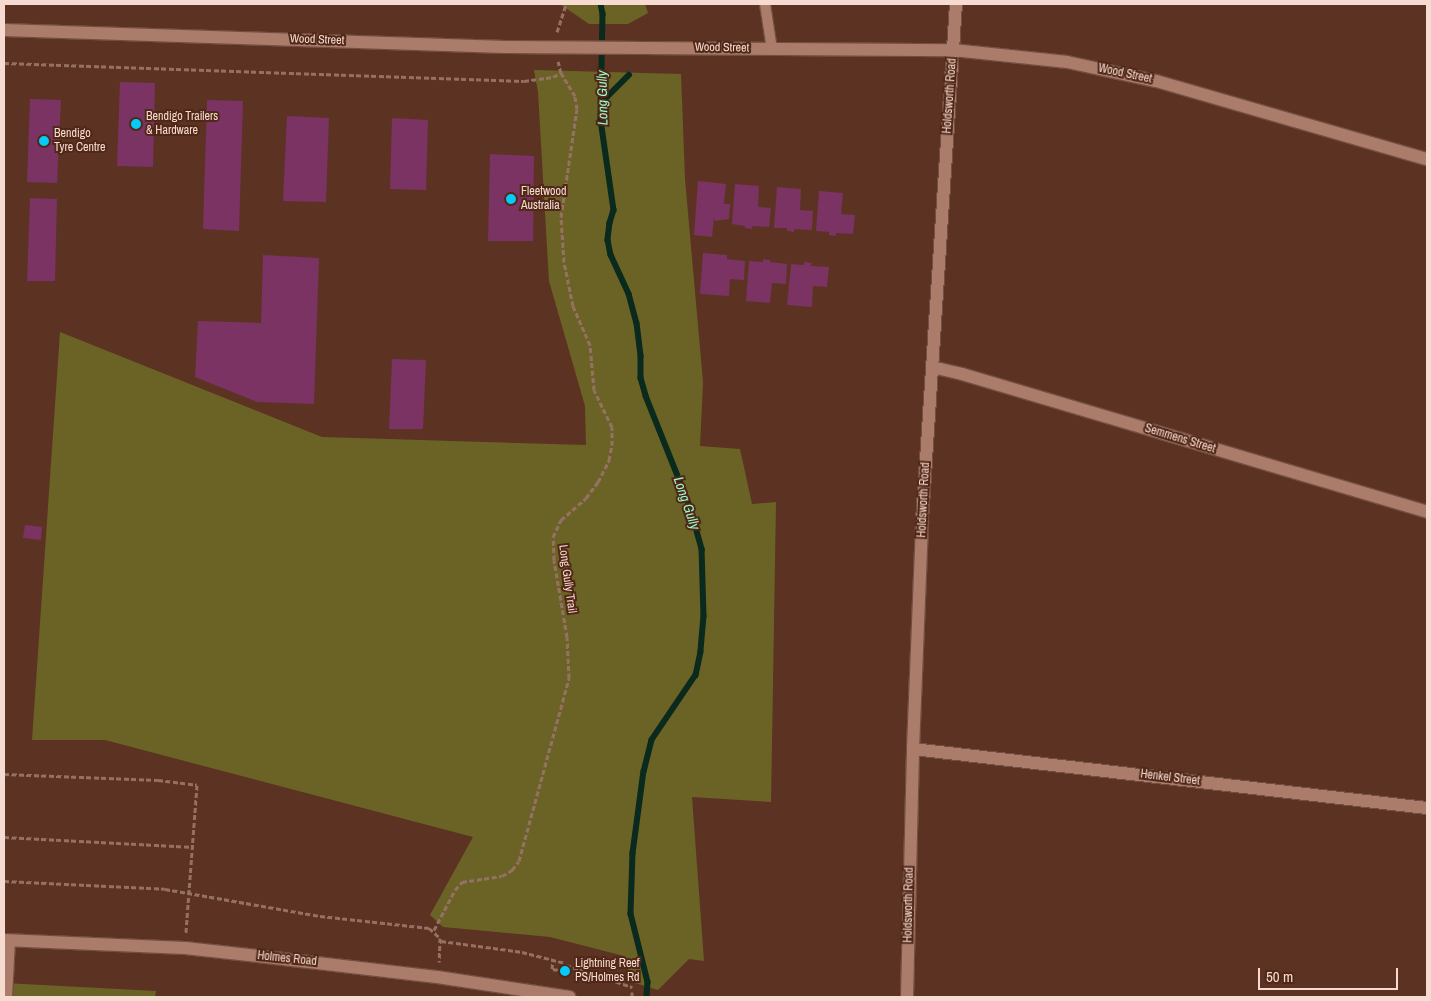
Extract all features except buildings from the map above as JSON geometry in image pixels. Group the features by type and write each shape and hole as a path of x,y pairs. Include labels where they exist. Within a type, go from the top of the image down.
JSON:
{"street":[{"name":"Holdsworth Road","path":"907,997 913,749 922,531 956,4"},
{"name":"Wood Street","path":"4,30 495,46 953,50 1067,62 1156,81 1427,159"},
{"name":"Semmens Street","path":"932,367 1427,512"},
{"name":"Henkel Street","path":"913,749 1427,808"},
{"name":"Holmes Road","path":"7,940 185,948 437,977 543,995 569,997"}],"lane":[{"path":"765,4 772,49"},
{"path":"6,997 7,940"}],"path":[{"path":"557,30 566,4"},
{"path":"4,63 524,81 553,77 561,73"},
{"name":"Long Gully Trail","path":"434,930 455,890 462,882 502,876 512,870 519,861 569,678 567,637 554,560 553,537 562,520 586,498 598,482 608,460 612,445 612,427 594,390 590,345 573,306 564,262 561,217 577,110 575,96 561,73 558,64"},
{"path":"4,774 158,780 197,785 194,847 185,948"},
{"path":"4,838 194,847"},
{"path":"4,881 145,888 320,916 418,926 434,930 441,941 440,951"},
{"path":"441,941 522,952 553,960 632,986"},
{"path":"553,960 552,969 565,971 566,965"},
{"path":"632,992 632,997"}],"shaded area":[{"path":"560,4 645,4 648,13 628,24 589,24"},
{"path":"534,70 681,74 685,179 703,382 700,446 740,449 752,504 776,502 771,802 692,797 704,961 689,959 658,990 632,982 624,956 550,937 443,927 430,915 473,837 105,740 32,740 60,332 322,437 586,445 585,406 549,281 538,92"},
{"path":"4,983 156,991 155,997 4,997"}],"waterway":[{"name":"Long Gully","path":"601,4 603,14 601,120 614,210 608,240 611,255 629,294 637,323 641,356 641,378 646,396 690,506 702,549 704,616 701,652 696,675 652,740 644,771 633,853 631,914 648,982 647,997"},
{"path":"602,102 629,75"}],"place":[{"name":"Bendigo Trailers & Hardware","path":"136,124"},
{"name":"Bendigo Tyre Centre","path":"44,141"},
{"name":"Fleetwood Australia","path":"511,199"},
{"name":"Lightning Reef PS/Holmes Rd","path":"565,971"}]}
